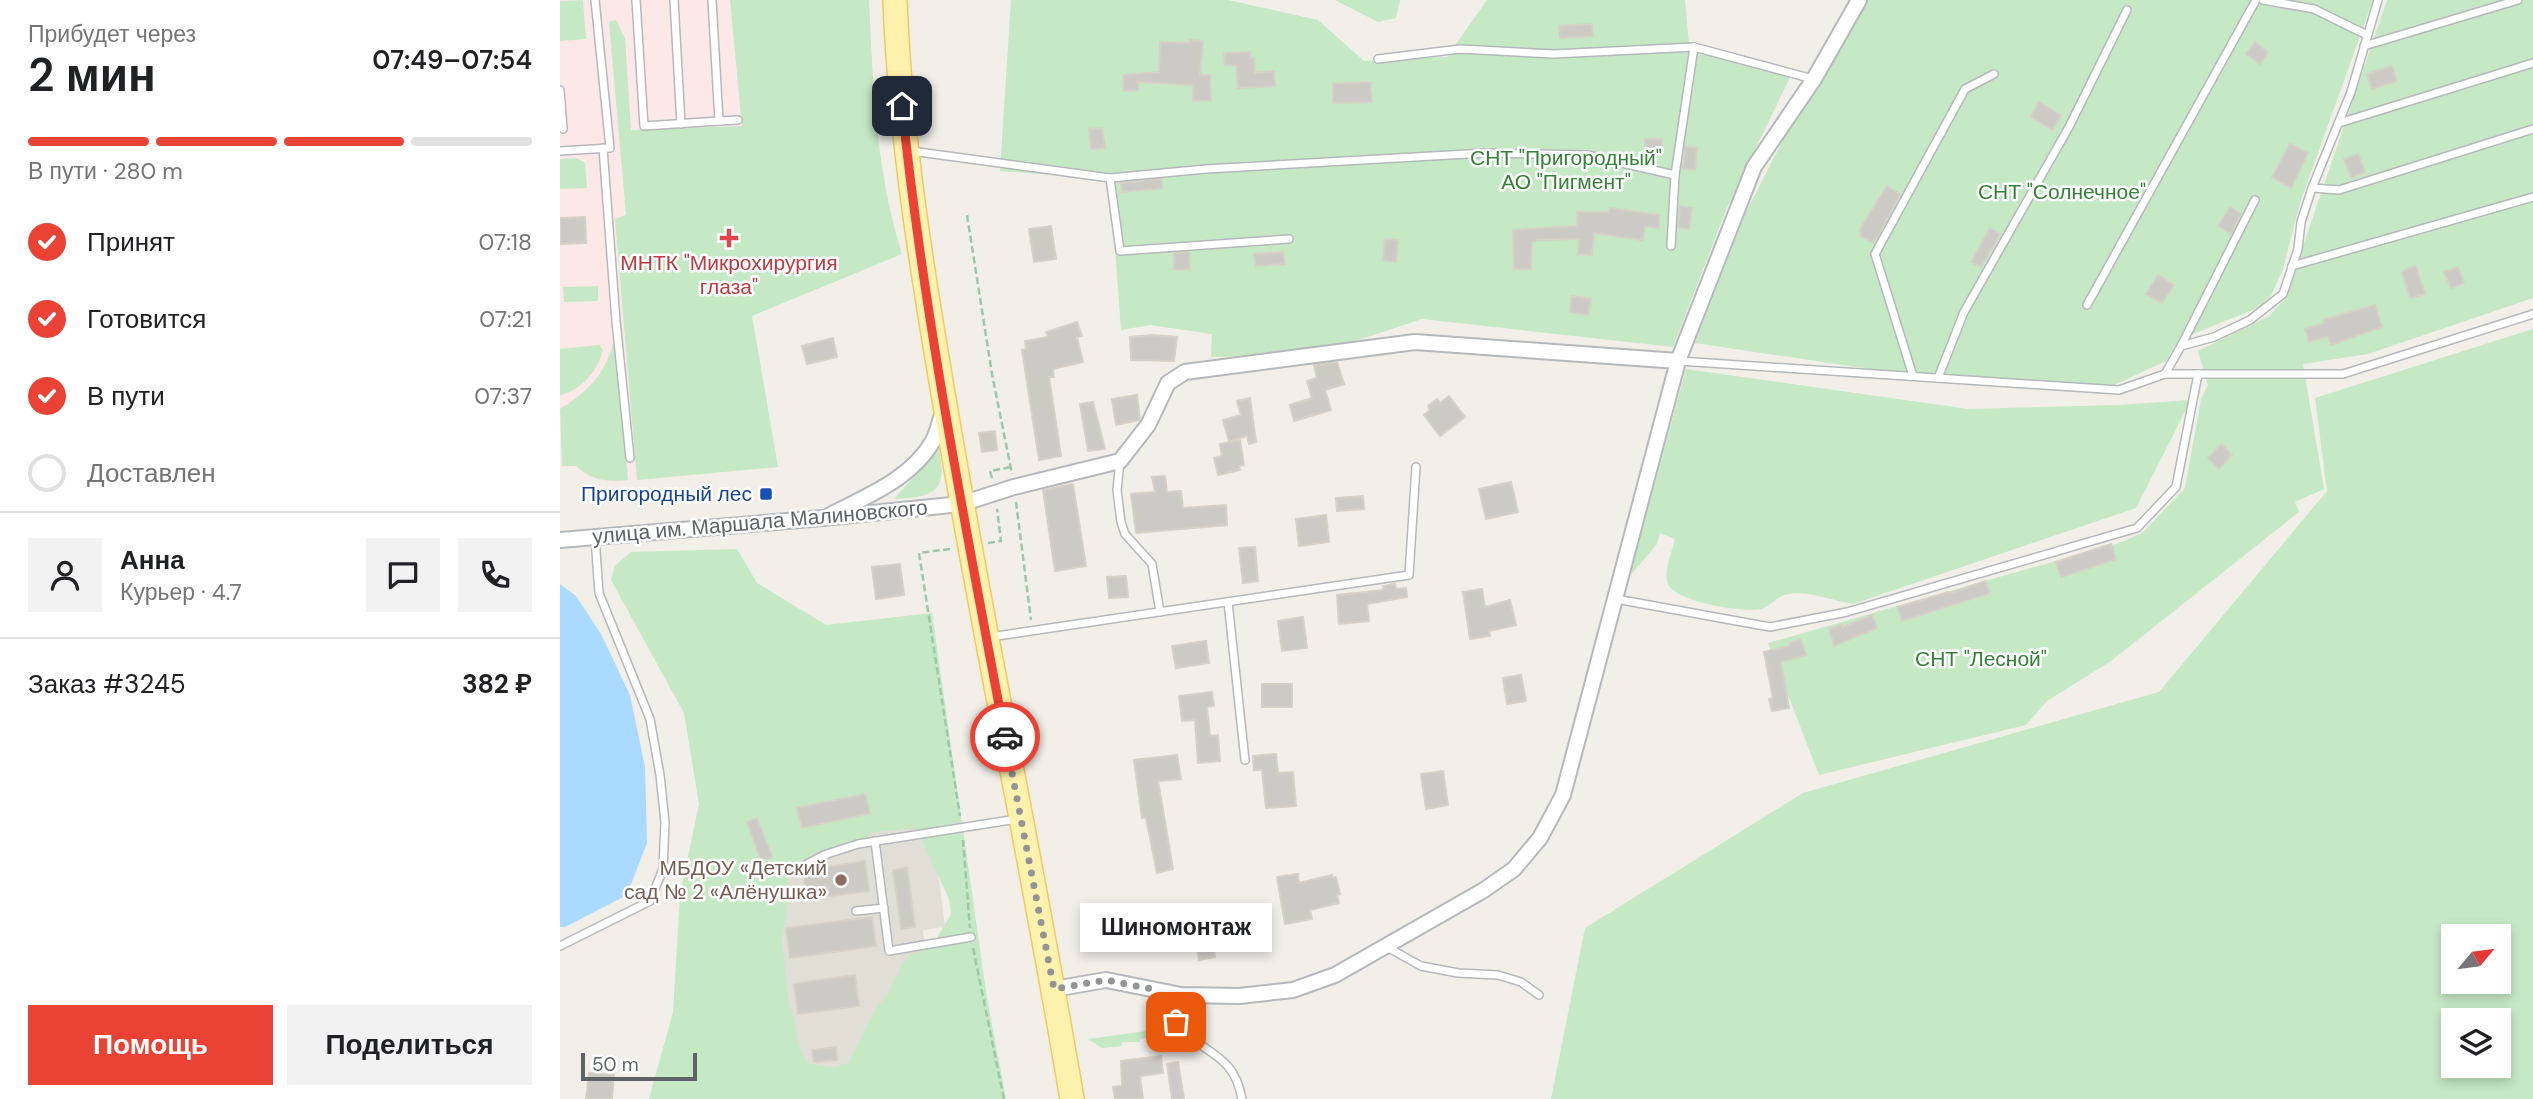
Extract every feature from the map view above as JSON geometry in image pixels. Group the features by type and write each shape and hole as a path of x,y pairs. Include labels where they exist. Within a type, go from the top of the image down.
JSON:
{"main road":[{"path":"895,0 899,85 924,284 968,547 1054,989 1072,1099"}],"street":[{"path":"1054,989 1106,980 1181,995 1239,996 1293,989 1335,975 1484,890 1514,869 1540,838 1563,795 1678,361 1754,167 1814,79 1859,0"},
{"path":"1120,461 1148,425 1168,383 1185,372 1415,342 1678,361"},
{"path":"823,518 898,479 918,460 933,440 945,407"},
{"name":"улица им. Маршала Малиновского","path":"560,540 961,504 1014,486 1120,461"}],"lane":[{"path":"560,151 610,148 595,0"},
{"path":"637,0 644,126 738,120"},
{"path":"674,0 681,124"},
{"path":"712,0 719,121"},
{"path":"2087,305 2256,0"},
{"path":"2263,0 2314,9 2367,35"},
{"path":"2181,346 2214,337 2250,320 2283,294 2312,188 2351,92 2378,0"},
{"path":"2364,46 2518,0"},
{"path":"1938,378 1964,312 2069,127 2127,10"},
{"path":"1378,59 1460,49 1554,54 1693,47 1814,79"},
{"path":"1671,246 1675,175 1693,47"},
{"path":"2339,123 2533,63"},
{"path":"1913,376 1875,254 1965,89 1994,74"},
{"path":"560,90 564,129"},
{"path":"2312,188 2339,190 2533,129"},
{"path":"603,148 615,321 630,458"},
{"path":"906,150 1110,178 1485,153 1587,155 1675,175"},
{"path":"1110,178 1120,251 1289,239"},
{"path":"2292,266 2533,197"},
{"path":"2165,374 2255,201"},
{"path":"1678,361 2119,390 2165,374 2343,373 2533,314"},
{"path":"1615,599 1770,627 1847,612 2137,528 2176,487 2198,374"},
{"path":"1120,461 1117,490 1121,522 1125,534 1153,564 1160,612"},
{"path":"986,638 1409,575 1416,467"},
{"path":"560,946 650,901 663,869 665,822 650,719 599,593 595,537"},
{"path":"1228,602 1245,760"},
{"path":"806,865 824,855 875,841 1021,819"},
{"path":"875,841 889,951 971,937"},
{"path":"856,911 884,908"},
{"path":"1384,946 1421,966 1458,973 1498,975 1521,982 1539,995"},
{"path":"1152,989 1185,1033 1222,1058 1240,1087 1242,1099"}],"path":[{"path":"967,215 992,374 1011,467 1033,630"},
{"path":"1004,1099 971,937 962,828 919,553 1002,541 990,471 1011,467"}],"shaded area":[{"name":"МНТК \"Микрохирургия глаза\"","path":"560,0 869,0 875,107 884,184 902,254 752,316 778,467 610,482 589,477 576,466 560,467"},
{"name":"МБДОУ «Детский сад № 2 «Алёнушка»","path":"767,707 933,833 945,927 923,930 928,972 964,1067 767,1094"}],"green space":[{"path":"583,0 586,39 560,41 560,1"},
{"name":"МНТК \"Микрохирургия глаза\"","path":"730,0 869,0 874,97 881,160 902,254 752,316 778,467 637,480 615,219 626,215 609,22 616,20 625,38 631,130 742,126"},
{"name":"СНТ \"Пригородный\" АО \"Пигмент\"","path":"1011,0 1228,0 1318,20 1364,61 1447,57 1487,0 1685,0 1689,45 1793,71 1726,210 1673,347 1422,319 1337,347 1284,355 1211,357 1212,334 1150,325 1121,330 1110,179 1000,171"},
{"path":"1335,0 1400,0 1396,18 1378,22"},
{"name":"СНТ \"Солнечное\"","path":"1867,0 2373,0 2300,203 2283,269 2271,296 2260,307 2193,334 2174,347 2166,361 2112,386 1930,378 1695,343 1746,212 1817,74"},
{"name":"СНТ \"Лесной\"","path":"2387,0 2533,0 2533,298 2368,354 2303,364 2324,489 2295,502 2299,512 2111,661 2047,701 2026,725 1819,775 1768,643 2122,542 2142,533 2185,488 2201,399 2208,385 2198,351 2269,316 2285,299"},
{"path":"576,158 585,162 587,188 560,189 560,159"},
{"path":"598,286 598,301 564,302 563,287"},
{"path":"2533,329 2533,1099 1551,1099 1585,928 1803,793 2159,692 2327,491 2315,398"},
{"path":"613,344 616,345 628,480 613,481 588,475 576,466 562,466 560,409 593,382 605,365"},
{"path":"599,345 603,350 593,372 575,389 560,395 560,349"},
{"path":"1686,369 1968,409 2191,400 2136,508 1853,604 1810,594 1792,594 1781,596 1761,609 1752,610 1712,605 1675,592 1667,581 1667,569 1675,539 1660,533 1657,544 1630,576"},
{"path":"939,449 941,475 934,490 919,497 894,499"},
{"path":"737,549 757,583 826,625 932,613 987,998 1006,1099 649,1099 673,1012 680,895 699,804 684,713 611,580 615,566 631,552","holes":["916,828 949,899 951,914 935,941 924,950 911,954 902,965 890,990 873,1013 848,1063 834,1068 808,1063 801,1051 788,997 782,941 790,890 788,876 794,864 807,858 834,857 874,832"]},
{"path":"1154,1030 1155,1037 1140,1039 1140,1042 1122,1042 1122,1046 1102,1048 1088,1039"}],"water":[{"path":"560,584 576,596 601,634 630,695 645,767 647,843 627,895 565,927 560,927"}],"building":[{"path":"1592,24 1593,36 1560,38 1559,26"},
{"path":"1190,40 1203,41 1200,75 1210,75 1211,100 1193,101 1193,85 1138,82 1139,90 1124,91 1123,75 1159,72 1160,42 1190,43"},
{"path":"2255,42 2268,52 2260,64 2246,54"},
{"path":"1250,52 1250,59 1254,58 1255,73 1274,71 1275,86 1238,88 1236,65 1225,65 1224,53"},
{"path":"2392,66 2397,81 2372,89 2367,74"},
{"path":"1370,82 1372,102 1333,103 1333,84"},
{"path":"2039,102 2061,115 2053,130 2031,117"},
{"path":"1102,128 1105,148 1091,149 1089,129"},
{"path":"1645,139 1662,139 1661,155 1645,155"},
{"path":"2290,144 2308,153 2291,188 2272,177"},
{"path":"1685,147 1697,148 1695,170 1683,169"},
{"path":"2358,154 2365,172 2351,178 2344,159"},
{"path":"1162,179 1162,188 1122,192 1121,183"},
{"path":"1887,186 1900,194 1874,243 1860,236 1862,233 1859,231"},
{"path":"1680,206 1692,208 1689,229 1678,227"},
{"path":"2230,207 2241,214 2231,234 2218,226"},
{"path":"1610,208 1659,215 1659,228 1645,226 1643,240 1594,233 1592,255 1578,254 1579,239 1538,240 1532,242 1531,269 1514,269 1513,230 1577,226 1577,212 1609,212"},
{"path":"585,217 586,243 560,244 560,218"},
{"path":"1051,226 1056,259 1034,262 1029,229"},
{"path":"1990,228 2000,234 1981,267 1971,262"},
{"path":"1385,239 1398,240 1396,262 1383,260"},
{"path":"1189,252 1190,269 1174,270 1174,253"},
{"path":"1283,252 1285,264 1256,266 1254,254"},
{"path":"2416,266 2425,294 2410,298 2402,271"},
{"path":"2458,267 2464,283 2451,288 2444,272"},
{"path":"2158,275 2174,285 2162,303 2146,294"},
{"path":"1572,296 1591,299 1588,315 1570,312"},
{"path":"2375,305 2382,327 2331,345 2328,336 2309,342 2305,329 2324,323 2323,320"},
{"path":"1077,322 1082,336 1077,337 1083,362 1053,369 1054,377 1049,377 1061,456 1039,460 1022,350 1026,349 1025,341 1048,337 1046,332"},
{"path":"1130,337 1177,337 1174,361 1131,360"},
{"path":"833,338 837,357 807,364 802,346"},
{"path":"1337,362 1344,384 1325,390 1331,410 1294,421 1290,405 1312,398 1307,381 1317,378 1314,365"},
{"path":"1137,395 1140,420 1116,425 1112,399"},
{"path":"1449,396 1465,417 1440,436 1424,415 1430,410 1428,406 1437,399 1440,403"},
{"path":"1250,398 1256,442 1249,444 1247,436 1229,441 1223,420 1241,415 1237,401"},
{"path":"1093,402 1105,449 1088,451 1080,404"},
{"path":"995,431 997,450 982,452 979,433"},
{"path":"1240,440 1244,465 1239,466 1240,470 1218,475 1214,458 1222,456 1220,444"},
{"path":"2221,444 2232,455 2219,469 2208,458"},
{"path":"1165,476 1167,492 1181,491 1183,508 1226,505 1227,525 1136,533 1131,494 1155,492 1152,477"},
{"path":"1511,482 1518,512 1486,519 1479,489"},
{"path":"1073,484 1086,566 1055,571 1043,490"},
{"path":"1363,496 1364,509 1337,511 1336,498"},
{"path":"1326,515 1329,542 1299,546 1296,519"},
{"path":"2111,544 2116,559 2061,577 2056,562"},
{"path":"1255,547 1258,581 1243,583 1239,548"},
{"path":"900,564 904,595 876,599 872,567"},
{"path":"1126,576 1128,597 1109,598 1107,577"},
{"path":"1985,581 1990,593 1902,621 1898,607"},
{"path":"1395,584 1396,589 1406,588 1407,597 1367,604 1369,621 1339,624 1337,595 1383,590 1383,586"},
{"path":"1482,589 1485,607 1510,600 1516,625 1489,631 1490,636 1470,639 1463,592"},
{"path":"1872,615 1877,628 1834,646 1829,629 1843,627"},
{"path":"1303,617 1307,648 1282,651 1278,621"},
{"path":"1801,639 1806,655 1781,662 1789,708 1772,711 1769,699 1773,698 1764,652 1790,646 1789,643"},
{"path":"1206,641 1209,663 1176,668 1172,646"},
{"path":"1521,675 1526,701 1507,704 1503,678"},
{"path":"1262,684 1292,684 1292,707 1262,707"},
{"path":"1212,692 1214,706 1207,707 1210,736 1218,735 1220,761 1198,763 1195,720 1182,721 1179,696"},
{"path":"1276,754 1278,773 1293,772 1296,806 1266,808 1262,770 1254,770 1253,756"},
{"path":"1177,755 1181,779 1158,781 1173,869 1157,873 1146,818 1142,818 1134,760"},
{"path":"1443,771 1448,805 1426,809 1421,774"},
{"path":"865,794 870,813 802,828 797,808"},
{"path":"757,818 772,857 761,861 747,822"},
{"path":"865,861 869,891 807,899 803,871"},
{"path":"907,868 915,927 901,929 893,870"},
{"path":"1298,874 1299,883 1332,875 1333,878 1336,877 1339,903 1310,910 1312,919 1285,924 1277,877"},
{"path":"872,917 876,946 790,958 786,928"},
{"path":"1209,920 1215,957 1199,960 1193,923"},
{"path":"855,975 859,1006 798,1014 794,984"},
{"path":"836,1047 837,1060 814,1062 812,1050"},
{"path":"1161,1056 1163,1073 1140,1076 1143,1099 1115,1099 1113,1087 1122,1086 1121,1061"},
{"path":"1178,1062 1184,1099 1172,1099 1167,1064"},
{"path":"589,1073 614,1075 612,1099 586,1099"}],"way so far":[{"path":"1005,737 1054,989 1106,980 1152,989 1176,1022"}],"place":[{"name":"МНТК \"Микрохирургия глаза\"","path":"729,238"},
{"name":"Пригородный лес","path":"766,494"},
{"name":"МБДОУ «Детский сад № 2 «Алёнушка»","path":"841,880"},
{"name":"Шиномонтаж","path":"1176,1022"}],"route":[{"path":"902,106 924,284 968,547 1005,737"}]}
